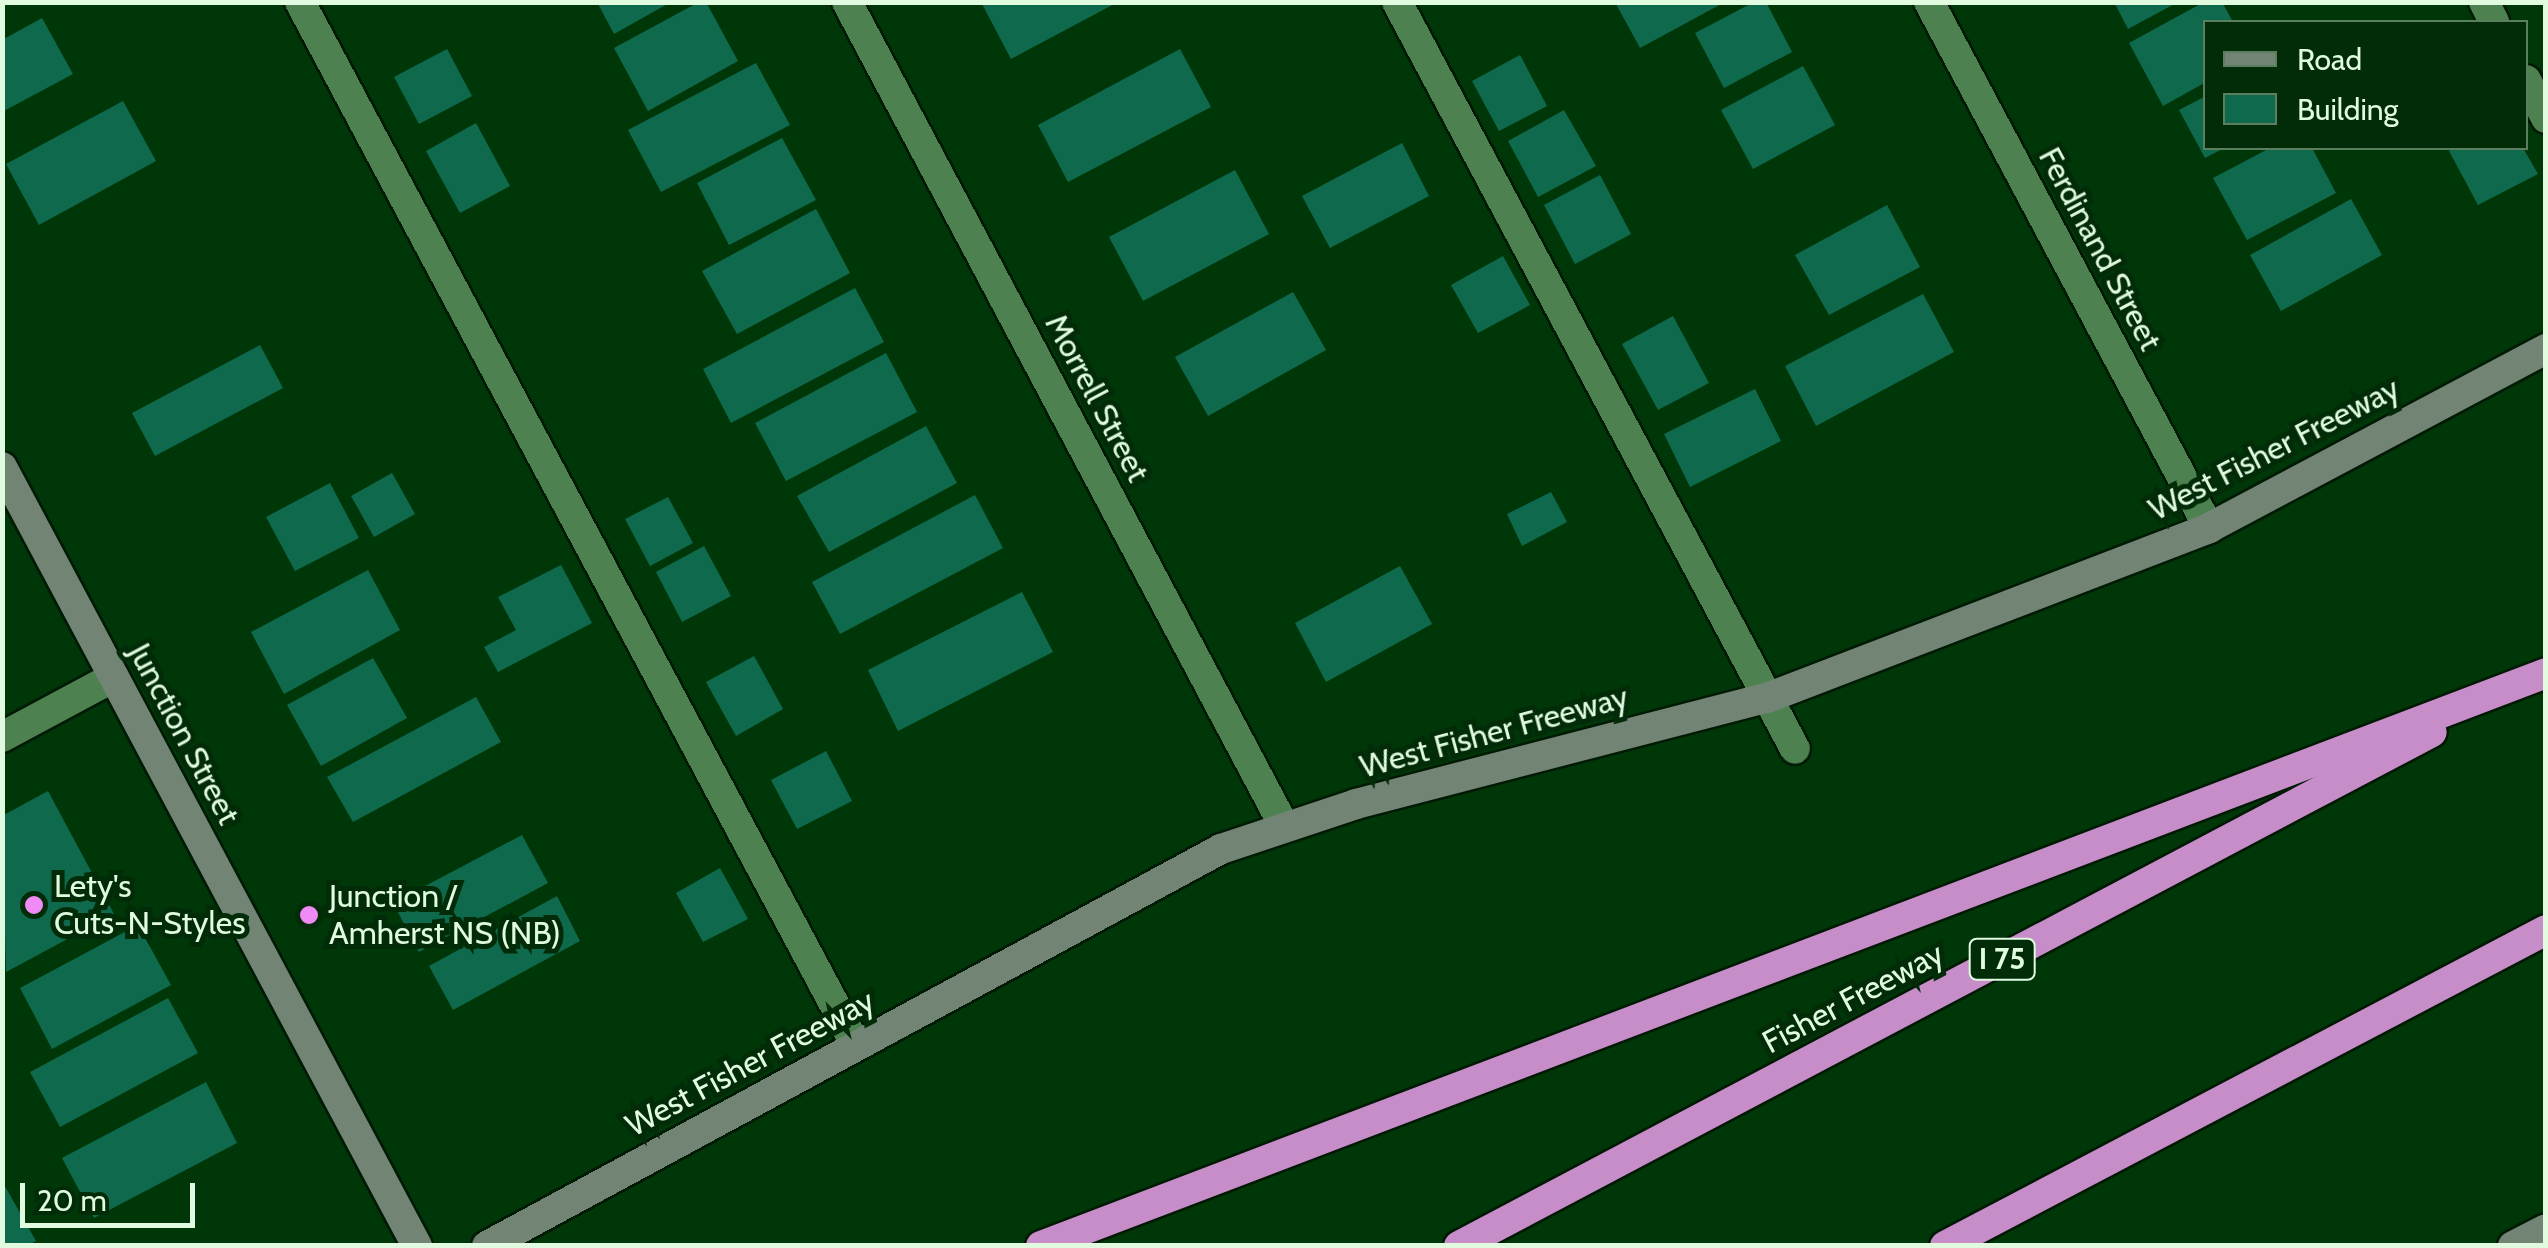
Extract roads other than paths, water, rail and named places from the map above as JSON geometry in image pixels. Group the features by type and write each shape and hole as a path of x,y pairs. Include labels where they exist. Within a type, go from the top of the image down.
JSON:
{"highway":[{"path":"1040,1246 2546,672"},
{"name":"Fisher Freeway","path":"1459,1246 2546,672"},
{"path":"1945,1246 2546,930"}],"main road":[{"name":"West Fisher Freeway","path":"487,1246 1222,849 1284,826 1767,698 2209,528 2546,349"},
{"name":"Junction Street","path":"2,467 418,1246"},
{"path":"2514,1246 2546,1230"}],"street":[{"path":"300,2 856,1044"},
{"name":"Morrell Street","path":"847,2 1284,826"},
{"path":"1397,2 1795,749"},
{"name":"Ferdinand Street","path":"1929,2 2209,528"},
{"path":"2528,84 2546,118"},
{"path":"2,737 114,677"}],"place":[{"name":"Lety's Cuts-N-Styles","path":"34,905"},
{"name":"Junction / Amherst NS (NB)","path":"309,915"}]}
